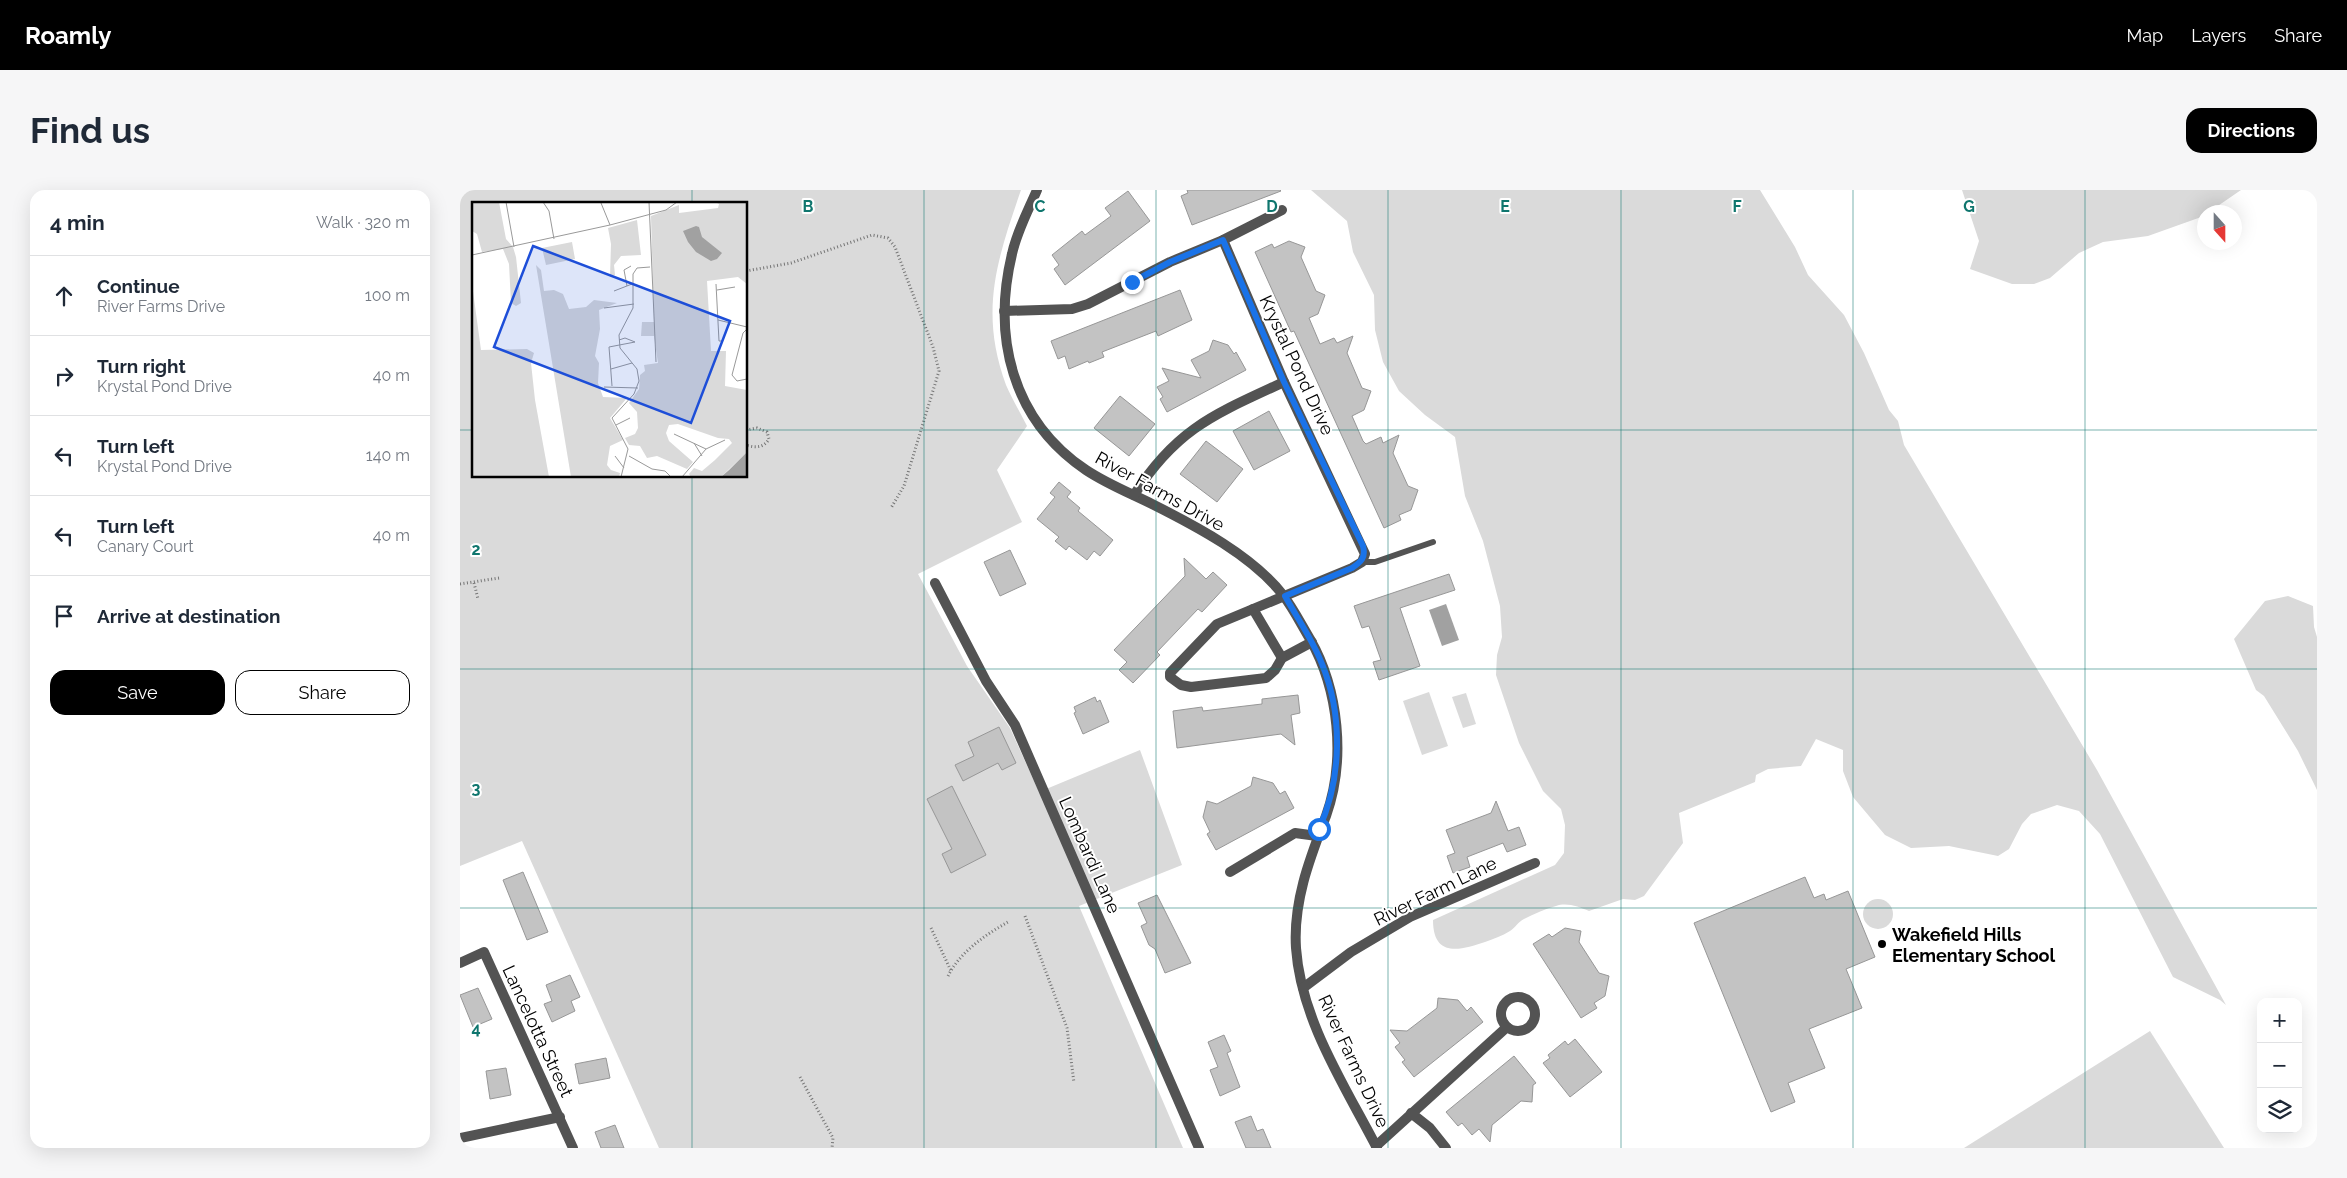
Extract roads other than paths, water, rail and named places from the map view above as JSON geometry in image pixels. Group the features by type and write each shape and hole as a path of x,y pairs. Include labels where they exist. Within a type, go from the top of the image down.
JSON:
{"street":[{"name":"River Farms Drive","path":"1037,190 1012,251 1004,311 1005,341 1010,365 1031,415 1053,442 1071,459 1105,481 1211,536 1257,569 1285,596 1312,642 1330,687 1338,740 1336,770 1328,807 1304,874 1297,914 1296,950 1303,988 1327,1051 1376,1147"},
{"path":"1004,311 1072,309 1088,304 1170,262 1223,240 1282,210"},
{"name":"Krystal Pond Drive","path":"1223,240 1284,382 1363,546 1365,554 1362,562"},
{"path":"1134,495 1148,474 1184,435 1220,412 1284,382"},
{"path":"1312,642 1282,658 1266,678 1191,687 1181,685 1170,677 1170,673 1217,624 1234,615 1285,596 1362,562"},
{"name":"Lombardi Lane","path":"935,583 986,681 1014,725 1199,1148"},
{"path":"1253,609 1282,658"},
{"path":"1230,872 1295,833 1317,836"},
{"name":"River Farm Lane","path":"1303,988 1351,952 1410,917 1535,863"},
{"name":"Lancelotta Street","path":"460,963 484,952 573,1148"},
{"path":"1376,1147 1506,1027"},
{"path":"1411,1113 1430,1128 1446,1148"},
{"path":"460,1138 560,1117"}],"lane":[{"path":"1362,562 1375,562 1433,542"}],"place":[{"name":"Wakefield Hills Elementary School","path":"1882,944"}]}
